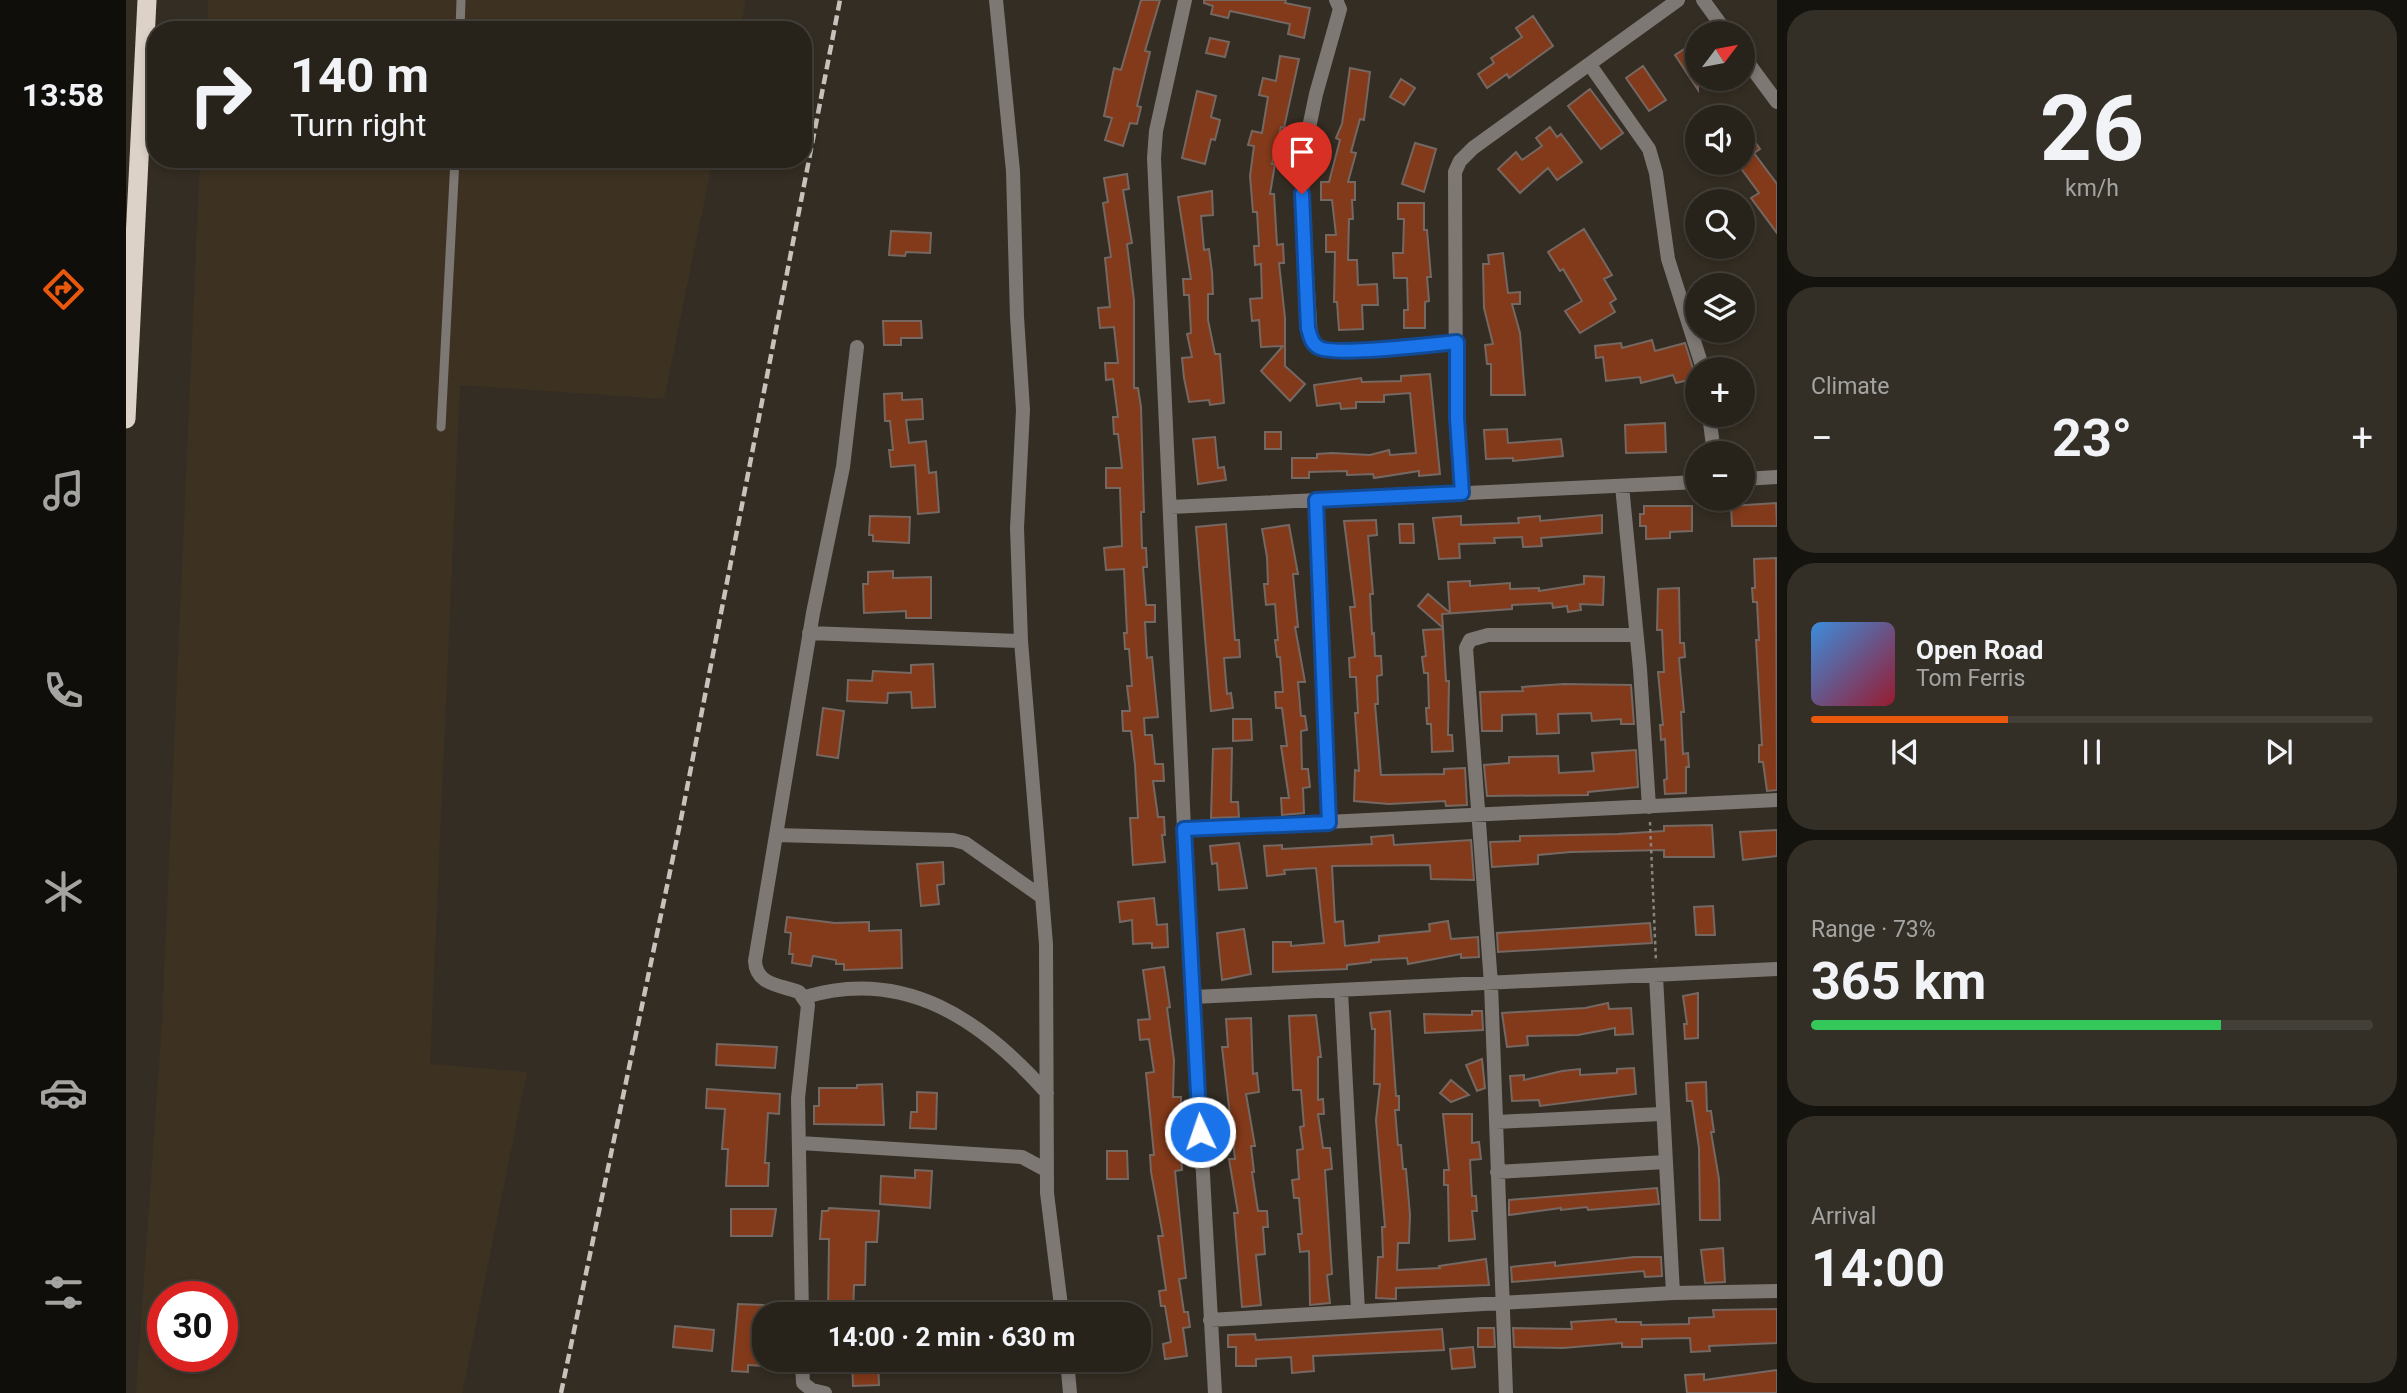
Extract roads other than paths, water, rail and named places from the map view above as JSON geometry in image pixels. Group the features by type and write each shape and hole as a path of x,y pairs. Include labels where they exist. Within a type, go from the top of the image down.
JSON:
{"highway":[{"path":"126,419 147,0"}],"street":[{"path":"996,0 1013,162 1023,410 1017,528 1021,641 1046,944 1046,1170 1061,1302"},
{"path":"1185,0 1154,145 1184,829 1215,1393"},
{"path":"1336,0 1340,9 1316,94 1302,173 1311,339 1318,347 1339,352 1457,342"},
{"path":"1462,493 1457,418 1455,172 1460,161 1473,148 1678,0"},
{"path":"1703,0 1718,21"},
{"path":"1590,65 1649,149 1656,173 1668,259 1699,357"},
{"path":"1755,72 1777,102"},
{"path":"802,1302 799,1081 807,1018 805,997 799,992 769,984 755,972 809,633 843,467 857,347"},
{"path":"1755,478 1777,477"},
{"path":"1170,507 1685,483"},
{"path":"1622,486 1634,635 1640,669 1649,807"},
{"path":"1316,500 1329,823"},
{"path":"809,633 1021,641"},
{"path":"1506,1393 1491,984 1465,659 1470,640 1488,635 1634,635"},
{"path":"1184,829 1777,800"},
{"path":"776,835 953,840 965,843 1042,897"},
{"path":"1193,998 1777,970"},
{"path":"1656,976 1661,1114 1673,1293"},
{"path":"805,997 844,987 887,989 930,1002 947,1009 994,1041 1047,1093"},
{"path":"1341,991 1358,1311"},
{"path":"1496,1122 1661,1114"},
{"path":"800,1143 1021,1157 1046,1170"},
{"path":"1497,1171 1665,1162"},
{"path":"1210,1320 1673,1293 1777,1290"},
{"path":"803,1372 803,1382 812,1390 825,1393"},
{"path":"1068,1372 1070,1393"}],"lane":[{"path":"460,21 461,0"},
{"path":"441,427 455,168"}],"railway":[{"path":"812,144 840,0"},
{"path":"561,1393 681,819 807,168"}]}
